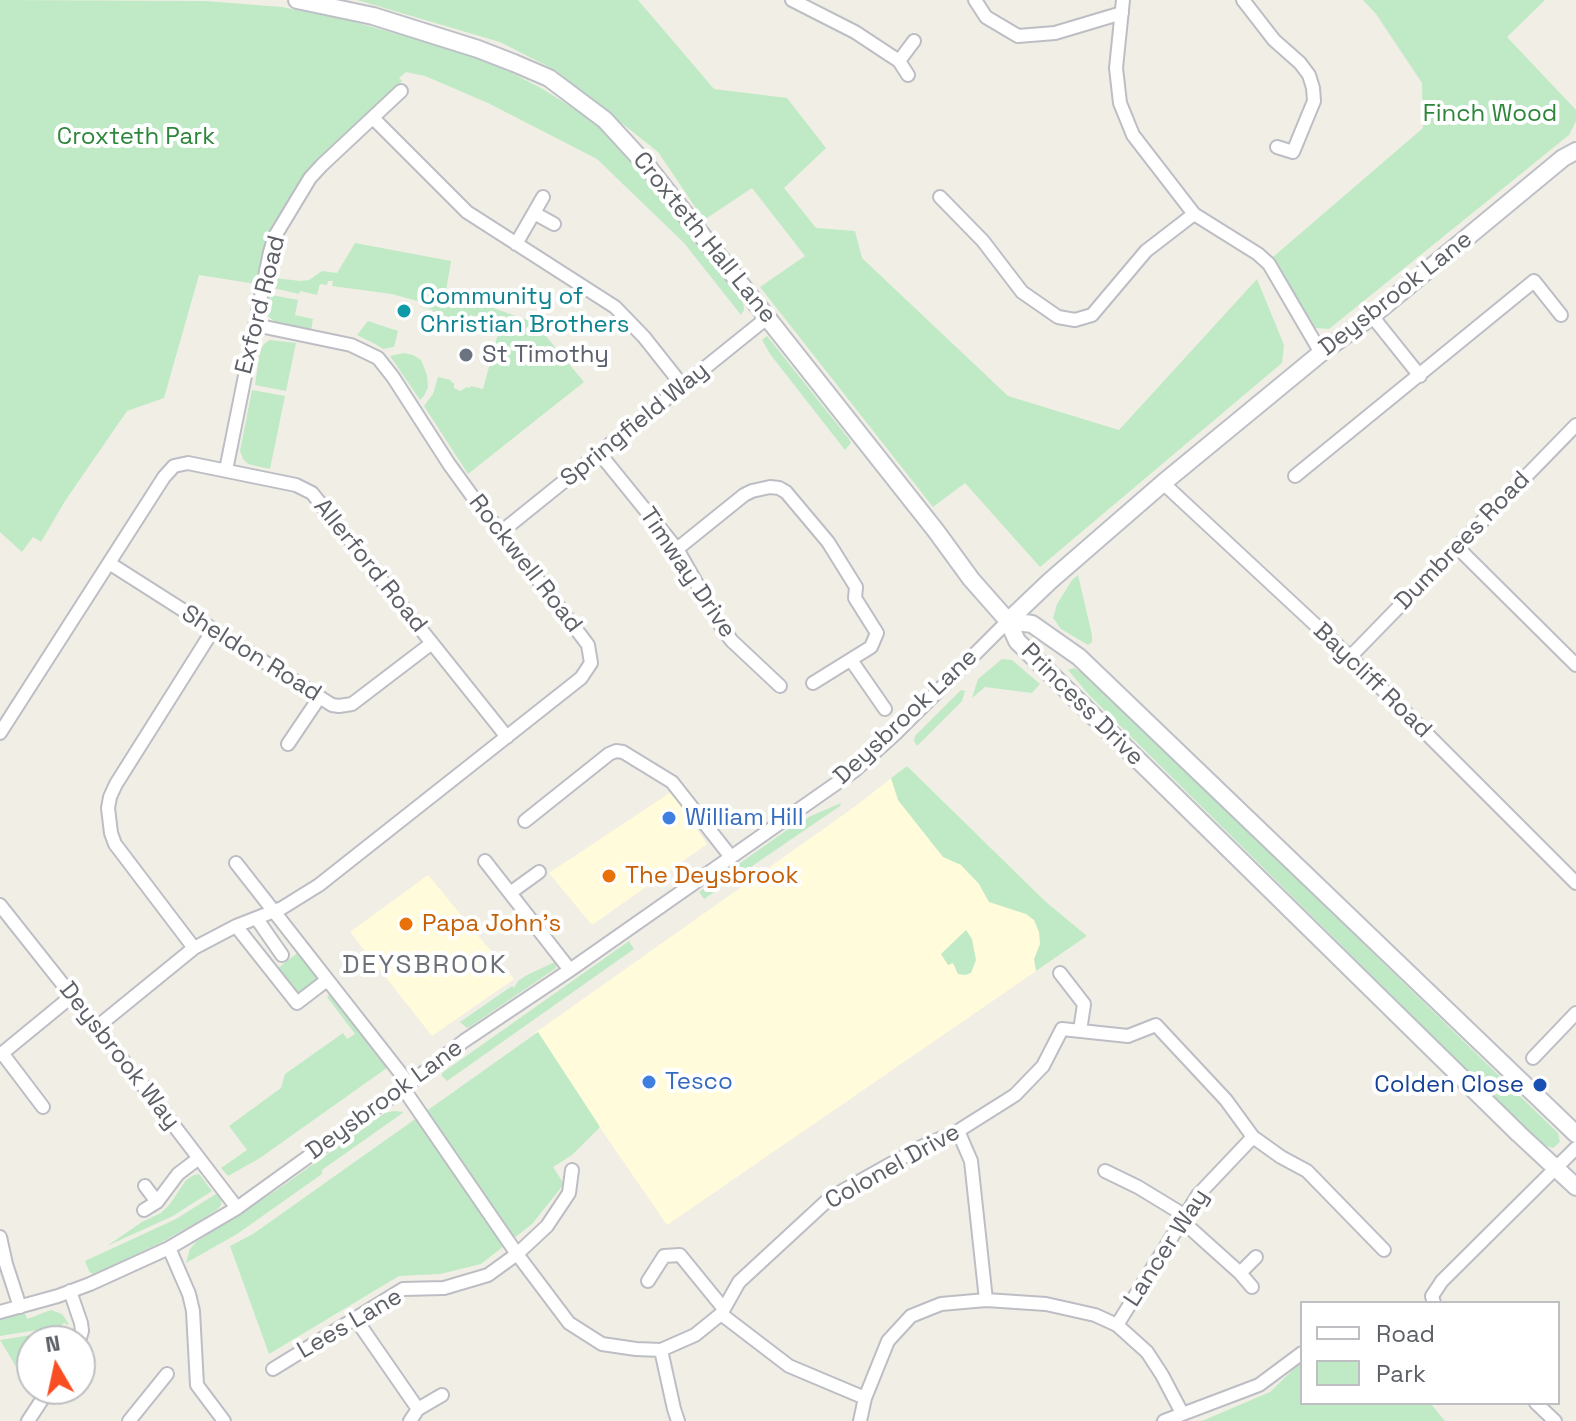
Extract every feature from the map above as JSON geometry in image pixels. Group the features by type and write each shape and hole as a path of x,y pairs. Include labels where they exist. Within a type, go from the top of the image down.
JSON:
{"street":[{"name":"Croxteth Hall Lane","path":"297,0 388,20 478,49 549,78 605,120 629,144 971,579 1008,621"},
{"path":"792,0 855,32 899,61 908,75"},
{"path":"975,0 986,17 1018,36 1055,33 1123,6 1116,68 1120,103 1133,135 1194,214 1269,264 1321,353"},
{"path":"1243,0 1274,40 1300,63 1309,75 1313,88 1314,101 1293,152 1277,147"},
{"path":"899,61 914,41"},
{"name":"Exford Road","path":"226,470 270,252 282,223 310,178 401,91"},
{"path":"373,118 467,212 615,307 644,337 682,385"},
{"name":"Deysbrook Lane","path":"0,1312 70,1291 169,1248 237,1208 464,1041 856,770 1050,581 1163,483 1563,158 1576,151"},
{"path":"516,244 543,197"},
{"path":"940,197 983,241 1022,292 1058,317 1075,320 1092,315 1146,251 1194,214"},
{"path":"534,213 554,224"},
{"path":"1295,476 1534,281 1561,315"},
{"path":"1372,316 1420,376"},
{"name":"Springfield Way","path":"501,532 768,317"},
{"name":"Rockwell Road","path":"97,1027 194,948 236,926 291,904 319,885 581,678 591,663 588,645 483,511 378,358 351,345 255,325"},
{"name":"Dumbrees Road","path":"1350,657 1576,425"},
{"name":"Timway Drive","path":"600,454 677,549 722,628 780,686"},
{"name":"Allerford Road","path":"0,733 169,470 188,463 296,485 312,493 507,737"},
{"name":"Baycliff Road","path":"1163,483 1350,657 1576,883"},
{"path":"677,549 744,495 761,488 779,488 786,492 828,542 856,587 855,598 877,633 871,647 813,683"},
{"path":"1457,547 1576,665"},
{"name":"Sheldon Road","path":"109,563 332,705 352,704 432,643"},
{"name":"Princess Drive","path":"1008,621 1032,624 1079,657 1576,1134"},
{"name":"Princess Drive","path":"1008,621 1017,641 1054,679 1576,1187"},
{"path":"194,948 115,844 108,808 116,784 213,630"},
{"path":"1054,679 1053,671 1059,659 1072,655 1079,657"},
{"path":"851,660 885,709"},
{"path":"288,744 319,698"},
{"path":"525,821 609,754 623,752 672,782 731,857"},
{"path":"485,861 570,970"},
{"path":"236,863 406,1086"},
{"path":"510,893 539,872"},
{"name":"Deysbrook Way","path":"0,905 237,1208"},
{"path":"257,919 282,955"},
{"path":"236,926 297,1003 327,980"},
{"path":"1060,973 1084,1004 1080,1031 1128,1036 1156,1025 1226,1100 1253,1137 1307,1171 1384,1250"},
{"path":"43,1107 1,1054 72,996"},
{"path":"1533,1058 1576,1013"},
{"name":"Colonel Drive","path":"406,1086 517,1254 569,1323 602,1344 661,1350 695,1335 722,1312 739,1282 830,1198 921,1147 958,1131 1015,1095 1043,1066 1062,1029 1080,1031"},
{"path":"958,1131 971,1161 986,1300"},
{"name":"Lancer Way","path":"1117,1325 1198,1195 1253,1137"},
{"path":"1433,1301 1432,1296 1442,1281 1576,1148"},
{"path":"144,1210 157,1202 178,1174 199,1158"},
{"path":"517,1254 547,1226 569,1193 572,1170"},
{"path":"1105,1171 1138,1187 1183,1217 1252,1287"},
{"path":"145,1186 157,1202"},
{"path":"0,1237 20,1307"},
{"path":"169,1248 193,1311 197,1385 224,1421"},
{"name":"Lees Lane","path":"273,1369 403,1289 444,1288 488,1275 517,1254"},
{"path":"648,1281 664,1256 680,1255 722,1312 789,1366 865,1398"},
{"path":"1240,1273 1256,1257"},
{"path":"70,1291 81,1325"},
{"path":"860,1421 865,1398 888,1341 911,1316 941,1304 986,1300 1046,1304 1095,1315 1117,1325 1147,1352 1182,1413"},
{"path":"355,1318 418,1409"},
{"path":"661,1350 678,1421"},
{"path":"1164,1421 1259,1385 1300,1354"},
{"path":"129,1421 167,1374"},
{"path":"410,1421 418,1409 442,1395"},
{"path":"1538,1405 1555,1421"}],"shaded area":[{"path":"907,766 1045,901 1087,936 667,1225 535,1033 853,808"},
{"path":"671,792 707,844 592,925 549,873"},
{"path":"428,875 514,979 432,1036 350,932"}],"green space":[{"name":"Croxteth Park","path":"0,0 205,1 282,7 351,21 496,65 594,121 619,144 743,298 744,310 741,315 684,243 597,159 488,103 425,76 406,72 399,78 402,81 309,169 291,195 266,243 256,284 199,275 164,398 127,411 65,501 41,542 33,537 22,552 0,532"},
{"path":"357,0 638,0 714,89 787,98 826,148 784,188 816,228 855,231 862,258 1008,396 1119,430 1257,279 1284,345 1282,363 1040,567 965,483 933,507 760,287 805,256 752,188 704,220 658,152 555,70 500,42"},
{"name":"Finch Wood","path":"1363,0 1545,0 1507,37 1576,110 1576,121 1569,135 1329,329 1315,328 1273,257 1423,128 1422,83 1376,14"},
{"path":"355,243 451,261 446,291 535,323 584,382 468,474 424,406 433,394 438,377 451,380 454,388 460,391 471,386 483,389 499,330 488,327 489,321 470,315 467,324 432,313 433,310 421,307 421,302 392,294 332,286 333,281 328,281 327,285 320,284 317,295 273,288 274,278 301,281 309,280 322,271 337,273"},
{"path":"267,296 298,300 295,315 313,319 311,331 278,324 269,317 266,300"},
{"path":"368,321 398,331 394,347 383,349 357,335"},
{"path":"767,336 849,439 851,443 845,450 770,354 762,340"},
{"path":"270,340 296,343 286,391 255,385 260,351"},
{"path":"404,353 421,360 427,375 428,387 420,400 390,356"},
{"path":"252,390 285,396 270,469 248,464 240,451"},
{"path":"1078,575 1092,635 1092,642 1088,645 1061,629 1053,618 1057,604"},
{"path":"1002,659 1012,660 1040,684 1032,693 985,687 972,698 978,679"},
{"path":"1074,668 1089,677 1558,1133 1560,1142 1553,1148 1543,1145 1090,696 1068,670"},
{"path":"961,690 965,691 962,701 917,746 915,736"},
{"path":"907,766 1045,901 1087,936 1036,971 1034,959 1040,944 1034,920 1026,914 989,902 979,884 961,865 943,857 898,800 891,778"},
{"path":"841,803 704,899 699,892 787,830"},
{"path":"966,930 972,939 976,960 971,973 965,975 958,974 953,963 948,965 941,954"},
{"path":"629,941 634,949 447,1081 442,1076 442,1073"},
{"path":"300,951 324,979 299,999 274,971"},
{"path":"557,961 556,968 471,1026 467,1028 460,1022 512,986 514,988 527,975"},
{"path":"333,992 391,1065 260,1158 228,1176 221,1168 247,1150 229,1126 281,1088 285,1074 343,1033 347,1039 355,1034 327,997"},
{"path":"538,1032 600,1127 572,1155 553,1167 564,1184 532,1224 481,1264 440,1274 399,1276 269,1354 230,1246 253,1234"},
{"path":"404,1112 237,1234 186,1263 190,1249 196,1242 277,1190 385,1113"},
{"path":"199,1174 212,1191 173,1216 107,1246 161,1213 186,1180"},
{"path":"219,1192 221,1205 203,1219 107,1268 92,1274 89,1271 85,1261 176,1219"},
{"path":"51,1310 62,1314 69,1324 16,1325 16,1333 0,1336 0,1320 25,1313 27,1319"},
{"path":"16,1337 16,1366 0,1340"},
{"path":"1300,1363 1300,1405 1432,1405 1445,1421 1202,1421 1270,1392"}],"place":[{"name":"Community of Christian Brothers","path":"404,311"},
{"name":"St Timothy","path":"466,355"},
{"name":"William Hill","path":"669,818"},
{"name":"The Deysbrook","path":"609,876"},
{"name":"Papa John's","path":"406,924"},
{"name":"Tesco","path":"649,1082"},
{"name":"Colden Close","path":"1540,1085"}],"district":[{"name":"DEYSBROOK","path":"425,966"}]}
